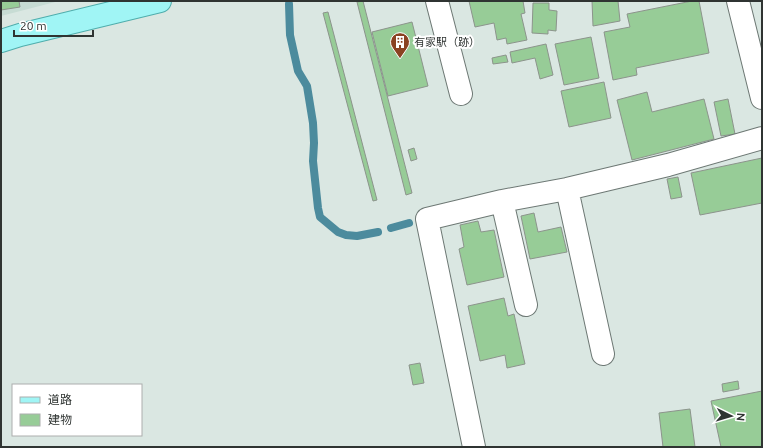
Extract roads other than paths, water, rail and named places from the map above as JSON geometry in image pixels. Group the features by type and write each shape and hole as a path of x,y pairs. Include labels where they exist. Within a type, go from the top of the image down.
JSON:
{"main road":[{"path":"1,41 129,4 160,1"}],"street":[{"path":"437,1 461,94"},
{"path":"738,1 762,98"},
{"path":"474,447 427,219 502,201 567,189 668,165 762,138"},
{"path":"567,189 603,354"},
{"path":"502,201 526,305"}],"waterway":[{"path":"289,4 290,35 298,71 307,86 313,123 313,161 320,217 338,232 346,235 357,236 378,232"},
{"path":"391,228 409,223"}],"place":[{"name":"有家駅（跡）","path":"400,59"}]}
